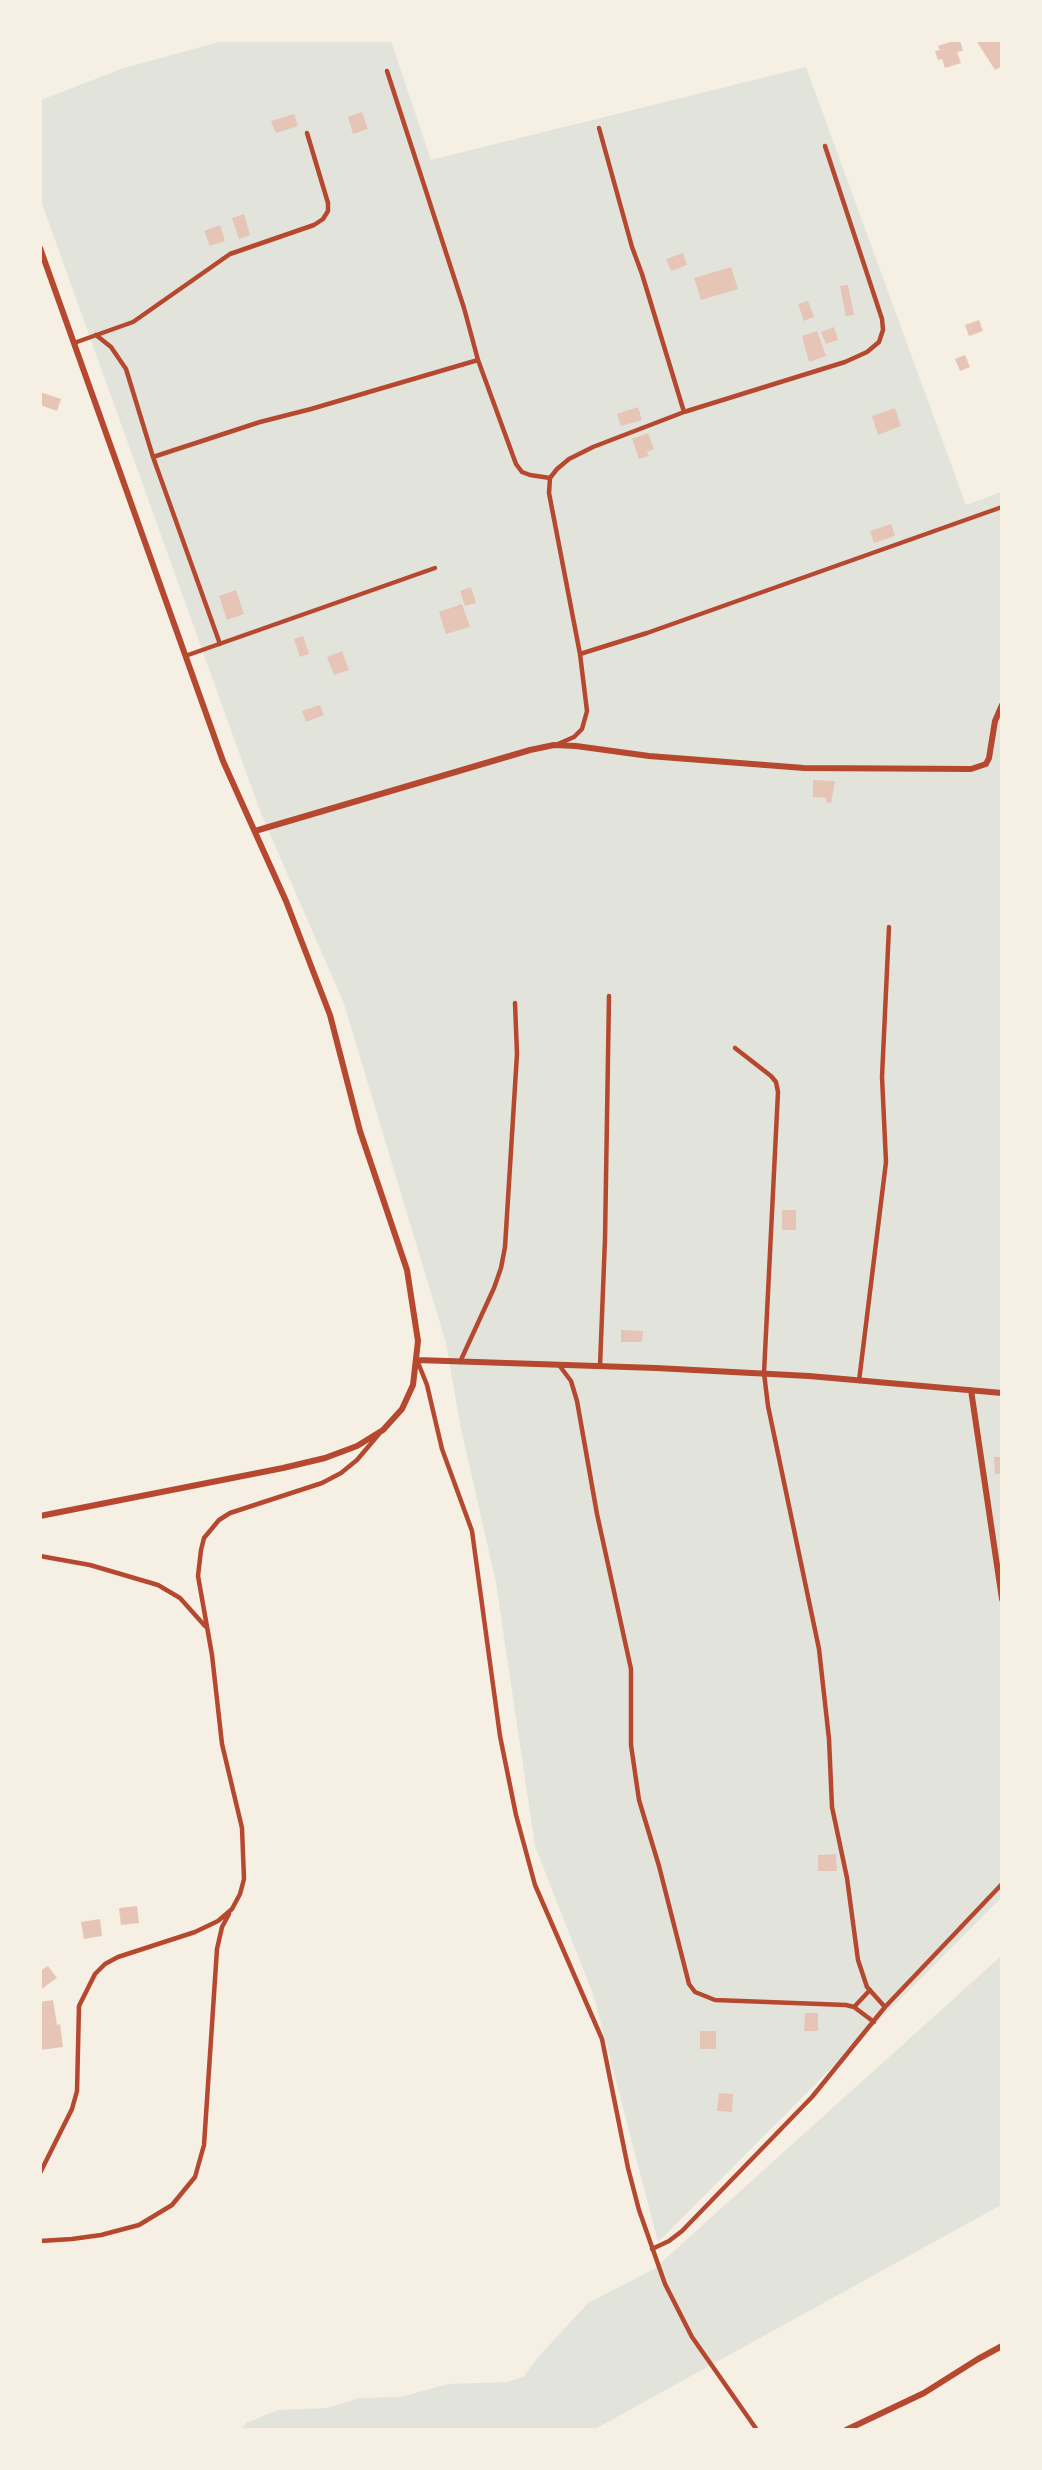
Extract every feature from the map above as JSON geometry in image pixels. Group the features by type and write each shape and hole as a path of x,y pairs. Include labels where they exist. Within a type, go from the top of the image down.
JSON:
{"street":[{"path":"40,248 224,761 294,920 330,1015 363,1141 407,1270 414,1307 417,1360 413,1385 402,1409 383,1430 357,1446 325,1458 40,1516"},
{"path":"255,831 530,750 554,746 576,746 649,756 804,768 971,769 986,764 990,758 994,721 1002,705"},
{"path":"417,1360 764,1373 1002,1393"},
{"path":"971,1390 1002,1599"},
{"path":"846,2430 924,2393 1002,2346"}],"lane":[{"path":"387,71 464,308 478,360 516,464 522,472 550,478"},
{"path":"599,128 632,247 684,412"},
{"path":"74,343 133,322 230,254 314,225 324,219 328,211 328,203 307,133"},
{"path":"554,746 574,736 586,720 586,699 580,654 549,493 550,478 557,469 569,459 593,447 684,412 845,362 867,352 879,342 883,330 882,319 825,146"},
{"path":"96,335 111,347 126,369 153,457 220,644"},
{"path":"153,457 260,422 478,360"},
{"path":"580,654 647,633 1002,507"},
{"path":"188,656 435,568"},
{"path":"859,1381 886,1162 882,1077 889,927"},
{"path":"600,1366 605,1239 609,996"},
{"path":"460,1362 494,1288 505,1247 517,1054 515,1004"},
{"path":"735,1048 771,1076 776,1082 778,1092 764,1373 773,1440 805,1577 819,1649 829,1738 832,1807 847,1878 858,1960 861,1975 885,2007"},
{"path":"417,1360 427,1385 442,1449 472,1531 500,1736 528,1864 543,1908 581,1987 602,2039 628,2168 652,2249 675,2306 692,2337 757,2430"},
{"path":"559,1365 571,1382 577,1401 599,1524 632,1669 631,1745 639,1800 662,1877 689,1984 695,1992 715,2000 854,2007 874,2022"},
{"path":"40,2241 92,2236 139,2224 172,2205 195,2177 204,2145 217,1949 222,1927 240,1894 244,1879 242,1828 222,1744 213,1663 200,1591 199,1565 204,1538 211,1528 230,1514 322,1483 341,1473 357,1460 383,1430"},
{"path":"40,1556 90,1565 158,1585 180,1598 206,1628"},
{"path":"652,2249 669,2241 682,2231 812,2097 885,2007 1002,1884"},
{"path":"40,2173 72,2109 77,2091 79,2006 95,1974 105,1964 118,1957 195,1932 218,1921 231,1909"},
{"path":"854,2007 870,1990"}],"shaded area":[{"path":"223,41 391,41 431,160 806,67 966,505 1001,492 1001,1898 658,2242 594,1997 535,1846 496,1583 460,1424 446,1343 344,1004 260,811 41,201 41,100 124,68"},
{"path":"1001,1956 1001,2205 595,2429 240,2430 246,2423 278,2410 328,2408 359,2398 401,2397 448,2384 507,2382 523,2377 588,2303 654,2269"}],"building":[{"path":"960,40 963,51 957,52 961,63 945,68 942,59 938,60 935,51 940,50 938,46"},
{"path":"1002,40 1002,66 995,70 977,42"},
{"path":"362,112 368,129 353,134 348,117"},
{"path":"294,114 298,126 276,133 271,121"},
{"path":"244,214 250,235 239,239 232,218"},
{"path":"220,225 225,241 210,246 204,231"},
{"path":"683,253 687,265 671,271 666,259"},
{"path":"731,267 738,289 701,300 694,278"},
{"path":"848,285 854,315 846,316 840,286"},
{"path":"808,301 814,317 804,321 798,304"},
{"path":"979,320 983,331 969,336 965,325"},
{"path":"834,327 838,340 826,344 821,332"},
{"path":"817,331 826,356 809,362 802,336"},
{"path":"965,355 970,367 960,371 955,359"},
{"path":"40,392 61,399 57,411 40,405"},
{"path":"638,407 642,420 621,426 617,414"},
{"path":"895,408 901,426 878,435 872,416"},
{"path":"648,433 654,449 647,452 649,456 639,459 632,439"},
{"path":"891,524 895,536 874,543 870,531"},
{"path":"471,587 476,603 465,606 460,591"},
{"path":"236,590 244,614 227,620 219,596"},
{"path":"462,604 470,627 446,634 439,612"},
{"path":"303,636 309,654 300,657 294,639"},
{"path":"342,651 349,670 334,675 327,657"},
{"path":"320,705 324,715 306,722 302,711"},
{"path":"813,780 835,781 831,803 826,802 826,798 813,797"},
{"path":"782,1210 796,1210 796,1230 782,1230"},
{"path":"621,1330 643,1331 642,1342 621,1342"},
{"path":"994,1457 1002,1457 1002,1474 995,1474"},
{"path":"836,1854 837,1871 818,1871 818,1855"},
{"path":"137,1906 139,1923 121,1925 119,1908"},
{"path":"100,1919 102,1936 84,1939 81,1922"},
{"path":"48,1966 57,1978 40,1990 40,1971"},
{"path":"53,2000 57,2025 60,2024 63,2047 40,2050 40,2002"},
{"path":"805,2013 818,2013 818,2031 804,2031"},
{"path":"700,2031 716,2031 716,2049 700,2049"},
{"path":"719,2093 733,2094 732,2112 717,2111"}]}
